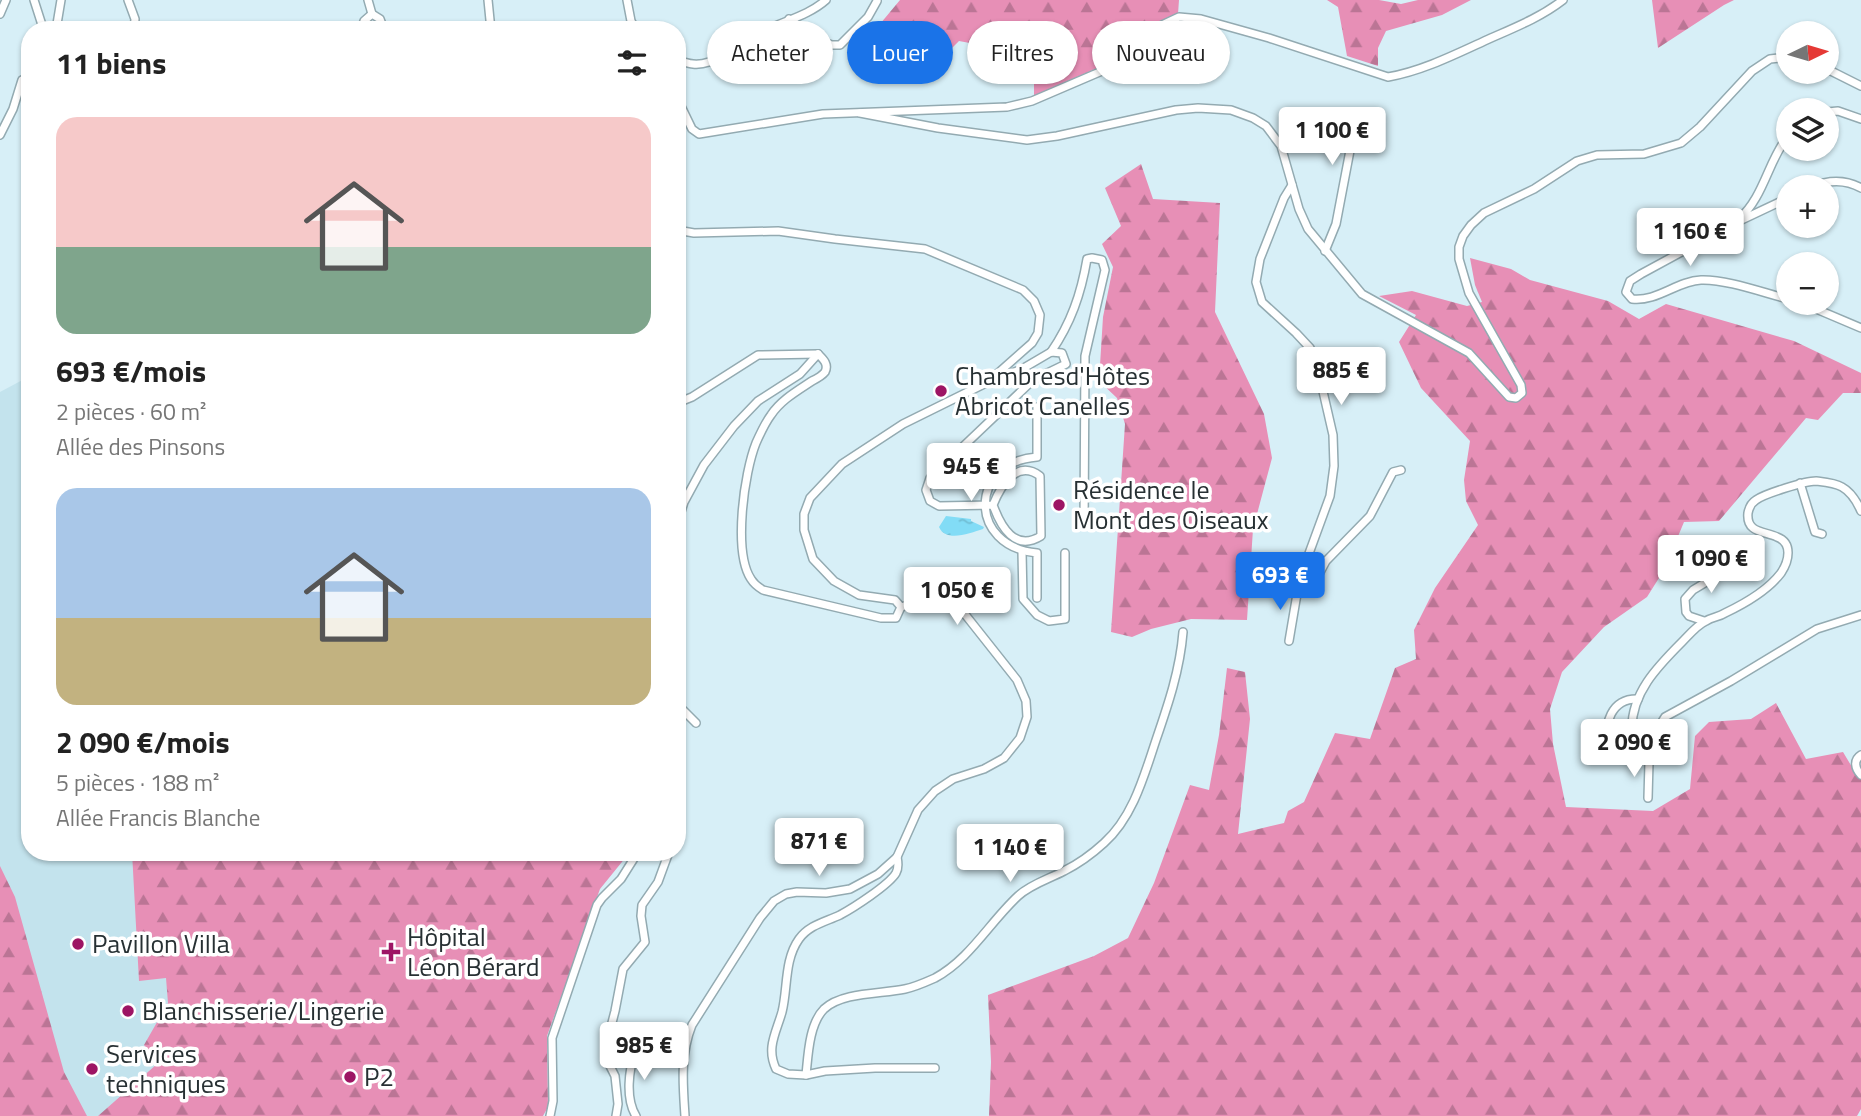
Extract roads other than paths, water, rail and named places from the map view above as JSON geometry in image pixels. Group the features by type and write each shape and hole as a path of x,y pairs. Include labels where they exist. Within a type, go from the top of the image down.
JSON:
{"street":[{"path":"0,14 6,0"},
{"path":"33,0 41,21"},
{"path":"58,21 61,0"},
{"path":"128,0 135,21"},
{"path":"368,0 372,14 381,21"},
{"path":"488,0 490,21"},
{"path":"626,0 631,21"},
{"path":"686,62 695,65 713,61 826,0"},
{"path":"686,117 692,129 699,134 823,114 1007,107 1032,101 1125,60 1141,40 1162,24 1179,17 1201,19 1269,38 1388,77 1404,74 1470,48 1547,13 1563,0"},
{"path":"789,19 826,43 840,45 867,17 877,1"},
{"path":"364,21 372,14"},
{"path":"860,113 926,126 1027,140 1176,110 1231,110 1253,118 1266,126 1281,146 1308,229 1362,294 1469,354 1509,397 1516,398 1522,393 1521,385 1469,293 1460,259 1459,247 1471,225 1484,213 1534,189 1577,161 1597,155 1644,154 1681,143 1700,127 1752,71 1770,59 1776,58"},
{"path":"1839,75 1861,86"},
{"path":"0,135 21,83"},
{"path":"1839,111 1861,118"},
{"path":"1325,251 1336,224 1352,140 1369,116 1377,113"},
{"path":"1733,224 1754,202 1776,157"},
{"path":"1839,181 1850,182 1861,188"},
{"path":"1289,641 1298,588 1330,496 1334,466 1333,435 1310,348 1262,302 1256,282 1260,258 1284,198 1292,185"},
{"path":"1776,204 1733,224 1630,281 1626,292 1632,299 1642,300 1702,280 1722,282 1776,296"},
{"path":"686,232 778,231 925,249 1023,290 1034,301 1040,315 1038,333 1032,343 988,382"},
{"path":"901,607 895,600 859,595 834,581 813,559 804,530 804,514 810,498 842,464 903,424 988,382 1022,369 1051,352 1065,332 1076,307 1087,259 1092,258 1102,260 1105,270 1085,356 1084,526"},
{"path":"1830,315 1861,328"},
{"path":"989,505 939,506 930,501 926,489 930,478 1033,380 1066,364 1062,353 1051,352"},
{"path":"686,498 704,465 734,426 758,401 800,374 818,354"},
{"path":"685,1116 683,1063 692,1025 760,918 774,901 786,894 797,892 850,889 878,874 897,858 918,810 935,791 953,779 984,769 1004,758 1020,738 1027,717 1026,701 1017,680 951,594 941,592 901,607 896,618 881,618 763,590 750,578 743,559 742,510 755,444 771,415 783,401 824,374 826,366 818,354 758,355 686,399"},
{"path":"1037,407 1037,457 1018,460 1002,469 996,474 989,488 989,522 997,537 1022,552 1037,553 1037,598"},
{"path":"1025,470 1033,471 1040,476 1041,536 1033,541 1016,538 999,522 989,505 1010,476 1025,470"},
{"path":"1298,588 1302,593 1310,591 1325,561 1370,516 1393,472 1401,470"},
{"path":"1649,762 1643,760 1639,754 1631,729 1638,699 1653,672 1704,621 1723,615 1763,590 1780,574 1786,563 1788,554 1781,538 1755,530 1749,525 1749,508 1755,500 1800,483 1815,481 1843,487 1861,512"},
{"path":"1800,483 1815,532 1822,534"},
{"path":"1022,552 1023,599 1037,615 1049,621 1065,619 1065,553"},
{"path":"1704,621 1686,612 1685,599 1692,590 1728,569"},
{"path":"1648,798 1649,762 1653,758 1659,725 1665,716 1731,681 1817,629 1861,615"},
{"path":"806,1075 809,1046 816,1021 831,1003 844,998 908,989 933,979 955,966 969,953 1002,912 1021,894 1078,863 1105,842 1126,816 1139,790 1171,696 1181,656 1182,632"},
{"path":"1603,752 1608,719 1614,710 1631,699 1638,699"},
{"path":"686,714 695,723"},
{"path":"1861,755 1857,757 1856,763 1857,771 1861,775"},
{"path":"897,858 899,864 896,873 874,894 841,914 809,928 799,938 792,951 783,1009 771,1045 771,1058 776,1069 788,1074 935,1068"},
{"path":"550,1116 554,1101 552,1038 556,1025 597,905 621,879 632,861"},
{"path":"616,1116 618,1104 615,1076 609,1064 606,1046 623,969 645,942 642,905 658,882 666,861"},
{"path":"635,1051 630,1099 636,1116"},
{"path":"615,1076 630,1080"}],"water":[{"path":"946,516 971,519 984,527 965,534 947,535 939,527"}],"place":[{"name":"Chambresd'Hôtes Abricot Canelles","path":"941,391"},
{"name":"Résidence le Mont des Oiseaux","path":"1059,505"},
{"name":"Pavillon Villa","path":"78,944"},
{"name":"Hôpital Léon Bérard","path":"391,952"},
{"name":"Blanchisserie/Lingerie","path":"128,1011"},
{"name":"Services techniques","path":"92,1069"},
{"name":"P2","path":"350,1077"}]}
